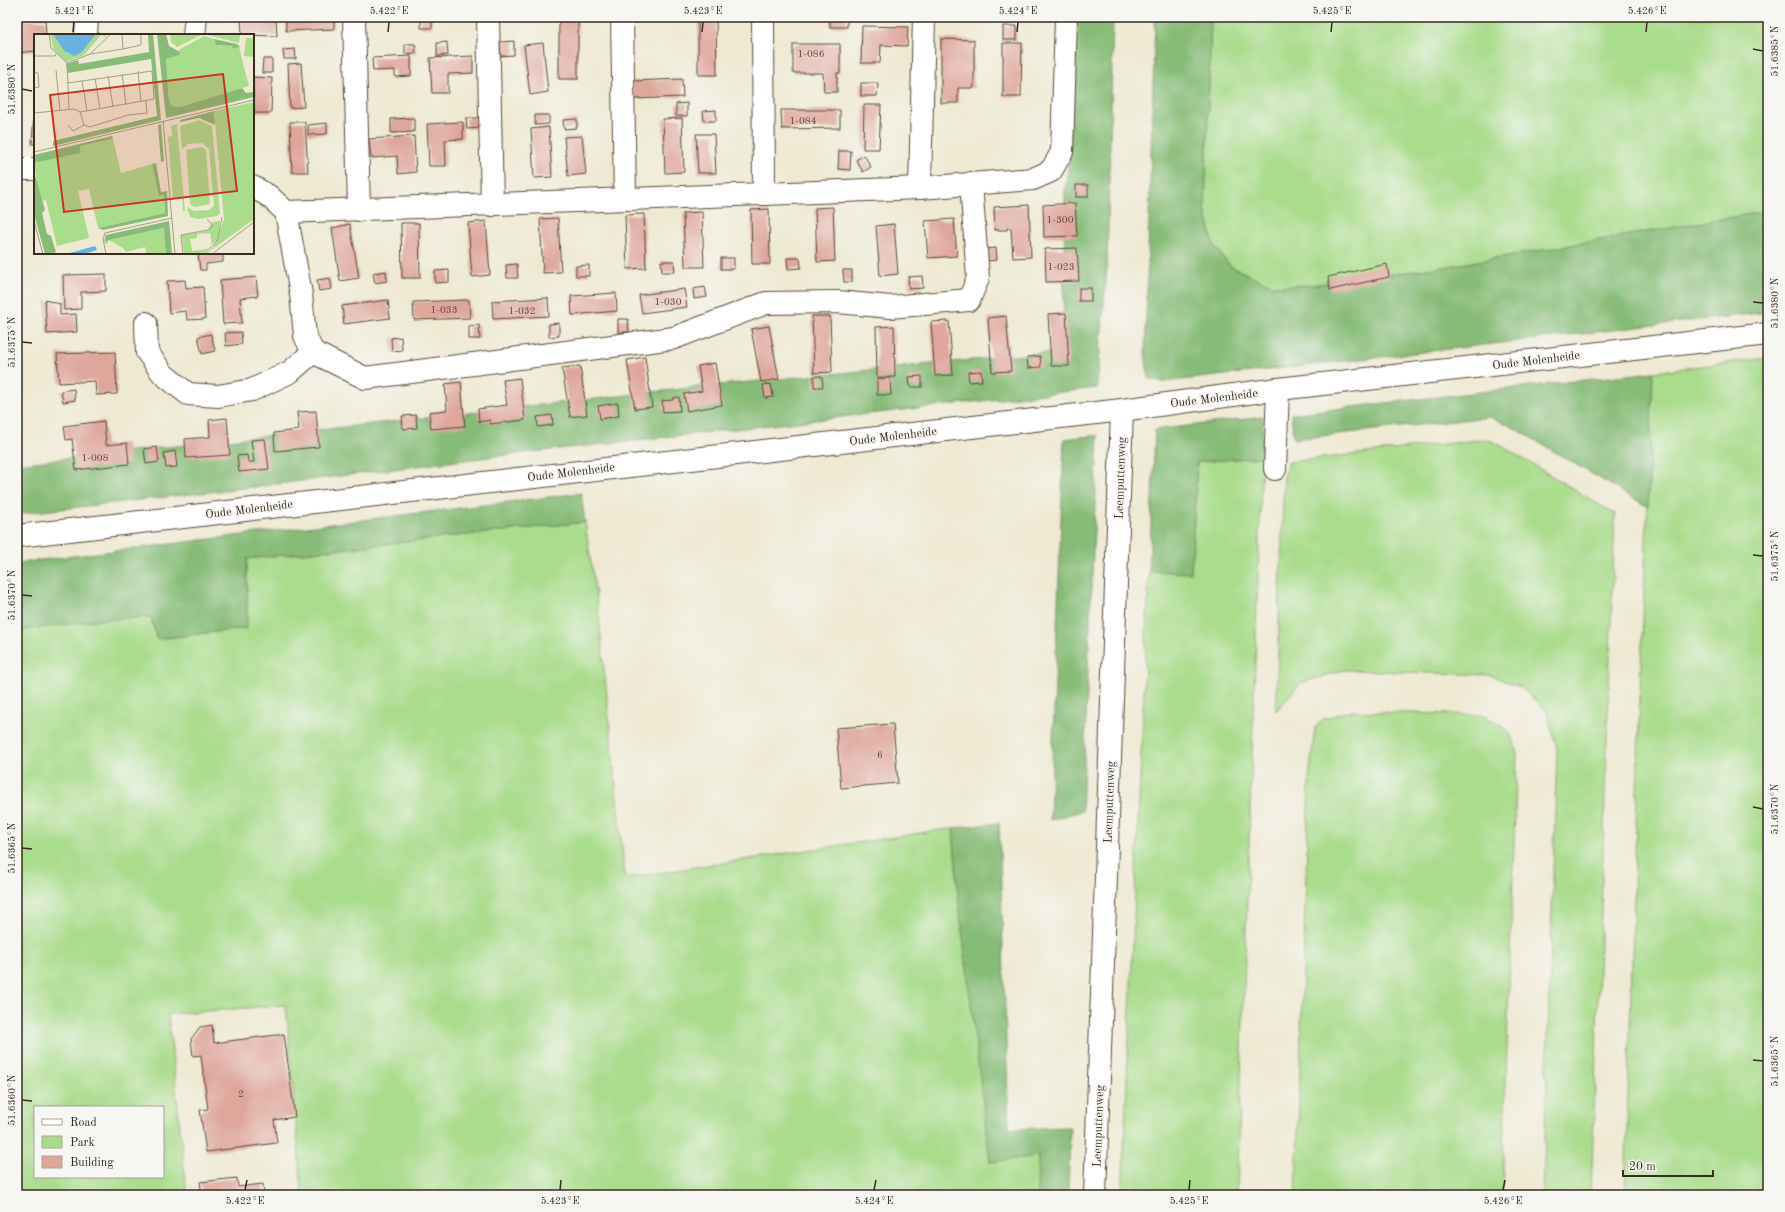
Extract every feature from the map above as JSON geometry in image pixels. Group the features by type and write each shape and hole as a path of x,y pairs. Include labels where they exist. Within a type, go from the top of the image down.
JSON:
{"street":[{"path":"86,34 87,17"},
{"path":"194,34 196,17"},
{"path":"354,17 358,210"},
{"path":"488,17 492,205"},
{"path":"622,17 625,199"},
{"path":"763,17 764,194"},
{"path":"920,188 924,17"},
{"path":"286,212 920,188 1034,179 1051,171 1062,152 1066,17"},
{"path":"17,169 34,169"},
{"path":"254,188 269,196 286,212 301,294 305,336 313,352 365,378 674,338 766,303 838,302 890,307 969,300 978,278 971,183"},
{"path":"146,324 147,352 163,374 188,394 218,396 252,390 290,372 313,352"},
{"name":"Oude Molenheide","path":"17,536 1122,410 1278,389 1768,334"},
{"path":"1275,469 1278,389"},
{"name":"Leemputtenweg","path":"1095,1195 1122,410"}],"green space":[{"path":"1074,17 1113,17 1107,267 1097,388 480,458 262,486 17,514 17,464 699,387 1063,351 1065,192 1069,160"},
{"path":"1155,17 1211,17 1205,210 1214,246 1230,266 1273,286 1312,285 1450,266 1768,211 1768,312 1164,382 1149,379 1145,354"},
{"path":"1211,17 1768,17 1768,211 1450,266 1312,285 1273,286 1230,266 1214,246 1205,210"},
{"path":"1768,358 1768,1195 1625,1195 1640,691 1653,372"},
{"path":"1653,372 1648,507 1511,426 1489,417 1294,439 1291,414"},
{"path":"1263,417 1262,457 1197,462 1191,573 1149,571 1155,430"},
{"path":"1098,435 1082,811 1050,820 1064,439"},
{"path":"1487,439 1500,445 1615,514 1591,1195 1543,1195 1557,748 1546,710 1520,687 1490,675 1344,670 1301,683 1276,711 1284,474 1289,462"},
{"path":"1262,457 1237,1195 1122,1195 1149,571 1191,572 1197,462"},
{"path":"581,493 585,522 247,559 247,628 157,639 151,617 97,620 17,631 17,563"},
{"path":"585,522 599,617 625,878 953,828 959,904 990,1162 1038,1156 1037,1195 302,1195 286,1005 168,1014 187,1195 17,1195 17,631 97,620 151,617 157,639 247,628 247,559"},
{"path":"1349,711 1481,715 1505,728 1511,737 1517,753 1502,1195 1296,1195 1309,779 1315,728 1323,719"},
{"path":"999,823 1009,1129 1070,1127 1068,1195 1037,1195 1038,1156 990,1162 959,904 953,828"}],"building":[{"path":"241,17 276,17 277,36 242,34"},
{"path":"286,17 334,17 334,29 286,31"},
{"path":"421,17 432,17 432,28 421,28"},
{"path":"698,17 716,17 717,75 698,75"},
{"path":"830,17 847,17 847,27 830,27"},
{"path":"17,20 45,20 46,34 34,34 34,51 17,53"},
{"path":"559,21 578,21 578,79 559,79"},
{"path":"862,26 908,27 907,46 881,45 880,63 861,63"},
{"path":"1003,26 1017,26 1017,40 1003,40"},
{"path":"941,39 974,40 974,88 958,88 958,103 941,103"},
{"path":"514,41 514,55 500,56 500,42"},
{"path":"447,42 448,55 437,56 437,43"},
{"path":"543,43 548,92 530,95 524,45"},
{"path":"1003,43 1022,43 1021,97 1003,97"},
{"path":"405,44 415,44 416,53 405,54"},
{"path":"793,44 840,44 840,73 837,73 837,92 824,92 823,73 793,73"},
{"path":"295,49 296,59 284,59 283,50"},
{"path":"411,56 411,76 395,77 395,70 373,71 372,58"},
{"path":"473,56 473,73 448,74 448,93 432,93 430,58"},
{"path":"263,59 272,59 272,73 262,73"},
{"path":"301,63 304,107 290,108 288,64"},
{"path":"254,77 272,78 271,113 254,113"},
{"path":"682,79 683,97 633,99 632,81"},
{"path":"861,83 878,83 877,96 861,96"},
{"path":"687,103 687,116 676,116 676,104"},
{"path":"864,105 881,105 879,149 863,149"},
{"path":"716,110 716,121 704,121 703,111"},
{"path":"781,110 840,110 840,128 782,129"},
{"path":"34,112 34,144 32,144"},
{"path":"535,115 549,115 549,124 535,125"},
{"path":"414,118 414,132 391,133 391,119"},
{"path":"466,118 479,118 480,128 467,129"},
{"path":"682,118 684,172 665,173 663,119"},
{"path":"577,119 577,128 564,129 563,120"},
{"path":"290,122 305,122 308,172 292,172"},
{"path":"463,122 463,139 445,140 446,166 429,166 427,124"},
{"path":"327,123 327,134 308,135 308,125"},
{"path":"549,127 552,177 534,178 531,129"},
{"path":"696,134 714,134 716,173 698,173"},
{"path":"414,136 416,172 398,174 397,156 371,158 369,139"},
{"path":"582,136 586,174 568,176 564,137"},
{"path":"839,151 851,151 850,170 838,169"},
{"path":"864,155 871,167 863,172 856,160"},
{"path":"1076,185 1088,185 1088,197 1076,197"},
{"path":"1075,203 1077,236 1044,237 1043,205"},
{"path":"1029,205 1031,257 1013,258 1011,228 1007,228 1007,230 995,230 994,207"},
{"path":"833,207 835,261 817,262 815,208"},
{"path":"769,209 770,264 752,264 751,210"},
{"path":"702,212 704,267 685,267 683,213"},
{"path":"644,214 646,268 627,269 625,215"},
{"path":"558,218 561,272 543,273 540,219"},
{"path":"954,219 957,256 928,258 925,221"},
{"path":"486,221 490,275 472,277 468,223"},
{"path":"401,223 419,223 420,278 402,278"},
{"path":"350,224 359,278 340,281 332,228"},
{"path":"894,224 898,274 880,276 876,226"},
{"path":"996,248 997,260 987,261 986,249"},
{"path":"1077,248 1079,281 1046,282 1045,249"},
{"path":"198,254 223,254 223,262 206,264 206,270 200,270"},
{"path":"721,258 734,258 734,269 721,269"},
{"path":"787,258 800,258 801,268 788,269"},
{"path":"661,261 674,261 675,272 662,272"},
{"path":"517,264 518,278 507,278 506,265"},
{"path":"1387,264 1389,277 1330,290 1328,277"},
{"path":"589,265 589,276 576,276 576,266"},
{"path":"449,270 449,282 435,283 435,271"},
{"path":"843,270 852,270 852,282 844,282"},
{"path":"386,271 387,281 375,283 373,273"},
{"path":"106,274 106,291 81,292 81,309 64,310 63,275"},
{"path":"922,276 923,288 909,289 908,277"},
{"path":"256,277 258,296 240,298 242,323 223,324 220,280"},
{"path":"330,278 332,289 319,291 317,280"},
{"path":"185,280 186,288 203,287 205,319 187,320 186,311 169,313 167,281"},
{"path":"705,287 707,297 694,299 693,289"},
{"path":"1079,288 1091,288 1091,301 1079,301"},
{"path":"684,289 687,307 642,313 639,295"},
{"path":"616,293 617,311 572,315 571,296"},
{"path":"548,298 549,316 493,319 492,301"},
{"path":"45,300 60,304 60,315 76,314 77,332 47,334"},
{"path":"388,300 390,318 344,324 342,306"},
{"path":"469,300 470,318 414,320 413,302"},
{"path":"1066,313 1069,366 1051,366 1048,314"},
{"path":"812,316 830,316 832,372 814,373"},
{"path":"1006,316 1011,371 992,372 988,318"},
{"path":"618,319 628,319 629,332 618,332"},
{"path":"949,321 953,375 935,376 931,322"},
{"path":"559,323 559,336 549,337 549,324"},
{"path":"479,325 480,339 469,339 469,326"},
{"path":"769,326 779,379 761,382 751,329"},
{"path":"894,326 895,377 877,377 876,327"},
{"path":"241,332 242,344 226,346 225,333"},
{"path":"211,334 215,351 202,354 198,337"},
{"path":"401,337 402,350 392,351 391,338"},
{"path":"115,352 117,394 96,395 95,381 59,383 57,354"},
{"path":"1040,356 1041,367 1028,368 1027,357"},
{"path":"645,357 652,407 635,409 627,360"},
{"path":"715,363 722,405 687,411 684,394 702,391 698,366"},
{"path":"580,366 587,415 570,417 562,368"},
{"path":"981,371 982,381 969,382 968,372"},
{"path":"814,376 822,376 823,387 814,387"},
{"path":"922,376 922,387 910,387 909,377"},
{"path":"520,378 525,420 490,424 490,420 479,422 478,409 507,405 503,380"},
{"path":"890,378 891,395 877,395 877,379"},
{"path":"461,382 465,426 431,429 429,412 447,410 445,384"},
{"path":"771,384 773,397 765,398 763,385"},
{"path":"74,389 75,400 63,402 61,391"},
{"path":"679,397 680,411 663,412 662,401 673,400 673,398"},
{"path":"618,403 619,416 600,419 598,406"},
{"path":"316,411 319,447 275,451 274,433 299,430 297,412"},
{"path":"416,415 417,428 403,429 402,416"},
{"path":"552,415 553,425 538,427 537,417"},
{"path":"227,418 230,455 186,458 185,439 210,437 209,420"},
{"path":"104,421 106,445 127,443 129,464 76,470 72,439 66,440 64,426"},
{"path":"265,439 269,469 239,472 237,456 247,455 248,462 254,462 251,440"},
{"path":"157,447 159,462 146,464 144,449"},
{"path":"175,451 177,467 166,468 164,453"},
{"path":"893,724 898,783 841,788 836,728"},
{"path":"212,1025 214,1043 284,1034 295,1117 274,1120 277,1143 206,1152 200,1110 208,1109 201,1055 193,1056 191,1039 200,1027"},
{"path":"237,1178 238,1187 263,1184 264,1195 202,1195 200,1182"}]}
